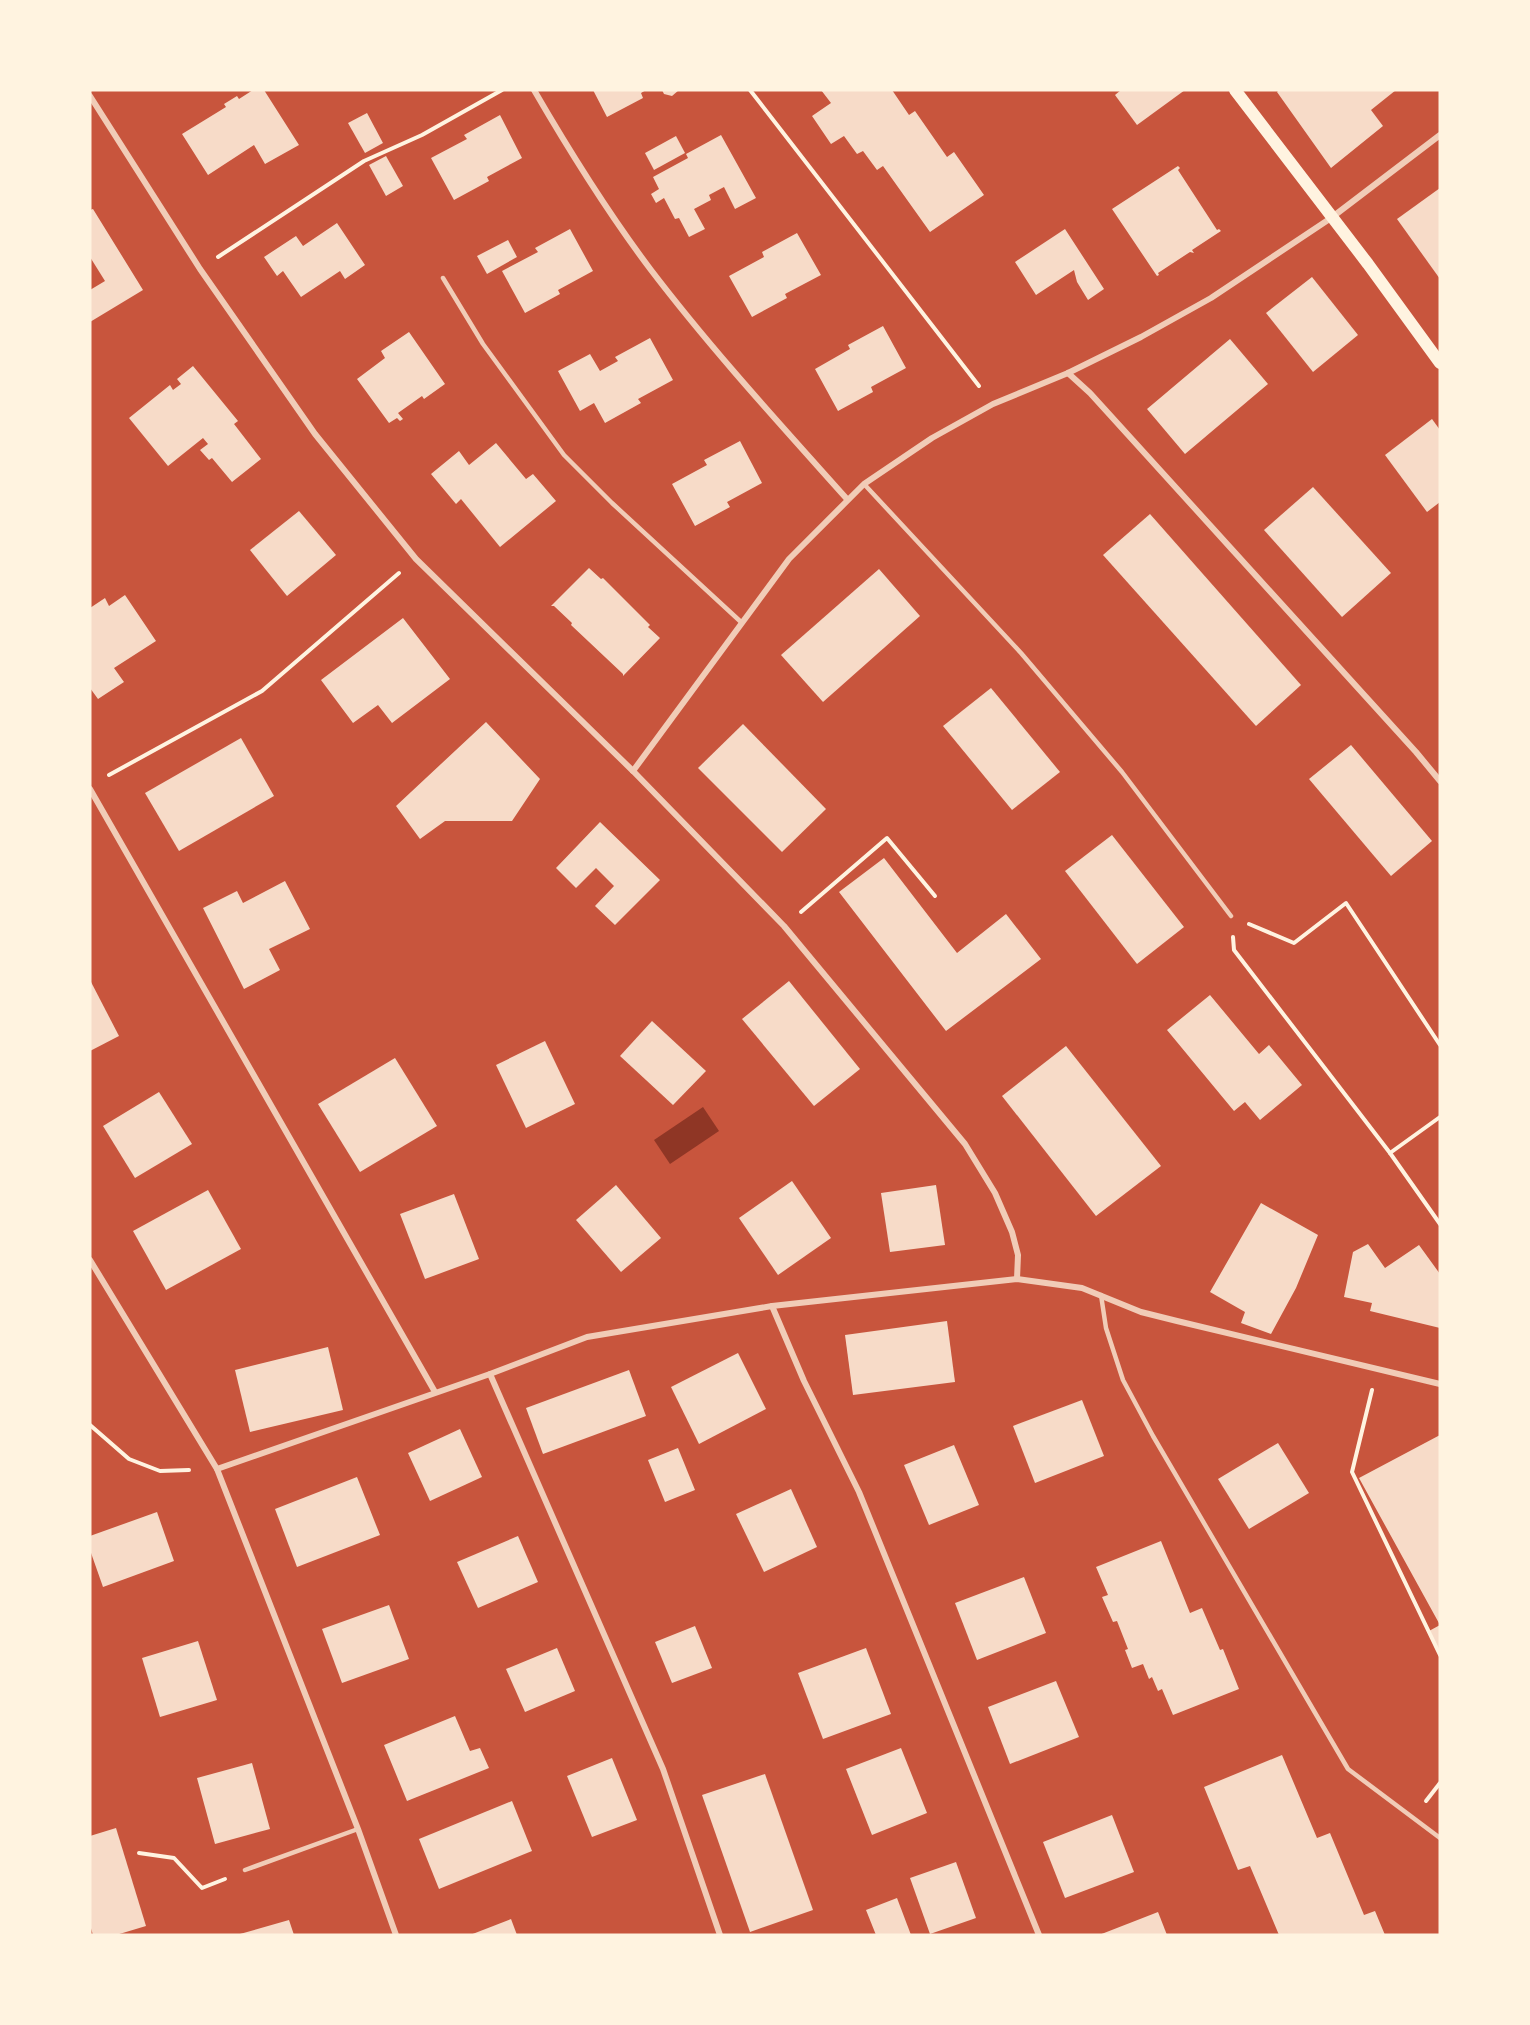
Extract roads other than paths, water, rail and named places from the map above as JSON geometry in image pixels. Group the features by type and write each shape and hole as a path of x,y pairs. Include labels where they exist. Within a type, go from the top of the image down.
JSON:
{"main road":[{"path":"1235,90 1368,264 1440,363"}],"street":[{"path":"534,90 606,207 651,270 761,403 847,499"},
{"path":"90,96 201,268 315,434 416,559 633,771 784,926 965,1144 995,1193 1012,1232 1018,1255 1017,1279"},
{"path":"633,771 789,559 864,484 932,438 993,404 1068,373 1142,337 1211,298 1331,218 1440,135"},
{"path":"1068,373 1090,393 1440,781"},
{"path":"90,789 435,1392"},
{"path":"90,1260 217,1469 358,1829 396,1935"},
{"path":"217,1469 490,1374 587,1337 772,1306 1017,1279 1082,1288 1141,1312 1440,1384"},
{"path":"772,1306 804,1381 859,1492 1039,1935"},
{"path":"490,1374 663,1769 720,1935"}],"lane":[{"path":"443,278 483,344 564,454 612,503 741,622"},
{"path":"864,484 1021,653 1122,772 1231,916"},
{"path":"1101,1295 1107,1328 1123,1380 1153,1436 1348,1769 1440,1838"},
{"path":"245,1870 358,1829"}]}
